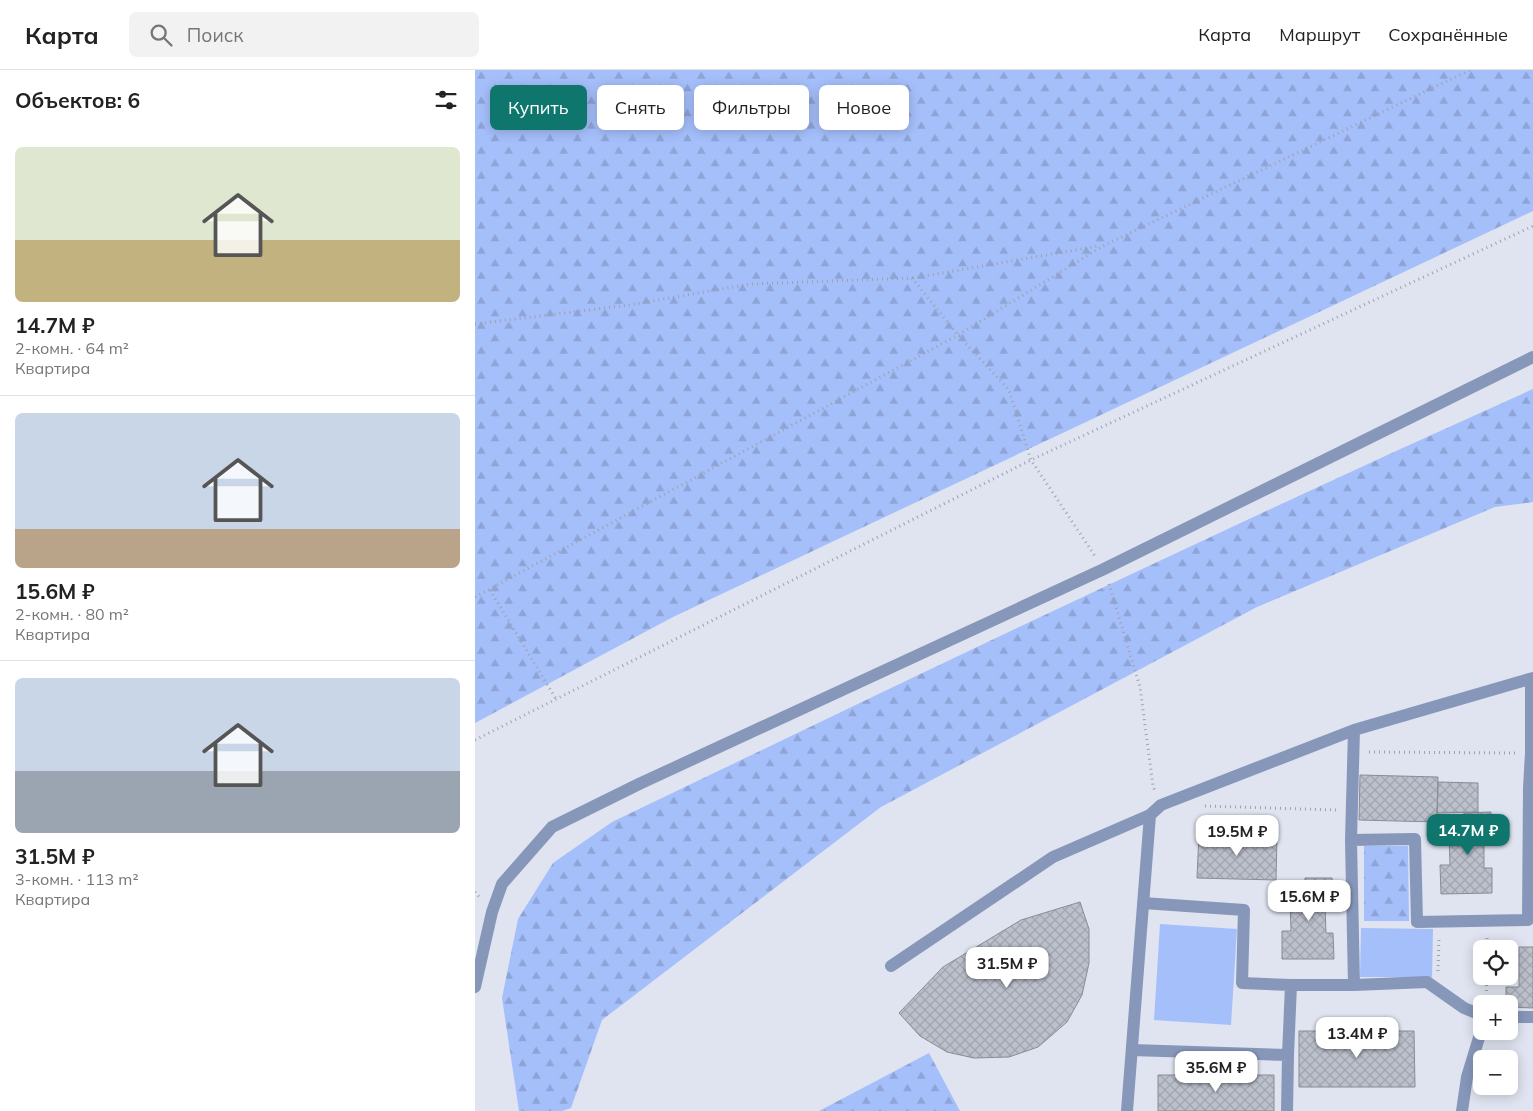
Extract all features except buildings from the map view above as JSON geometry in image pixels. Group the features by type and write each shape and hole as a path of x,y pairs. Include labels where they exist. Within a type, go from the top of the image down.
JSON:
{"lane":[{"path":"475,987 492,912 502,884 552,827 639,784 1104,569 1533,357"},
{"path":"891,966 1053,857 1150,815 1161,805 1354,730 1532,678 1528,920 1417,922 1415,839 1351,840"},
{"path":"1354,730 1351,840 1354,985"},
{"path":"1127,1111 1150,815"},
{"path":"1143,903 1244,910 1241,983 1354,985 1427,982 1463,1008 1473,1012"},
{"path":"1287,1111 1291,985"},
{"path":"1518,1017 1533,1017"},
{"path":"1462,1111 1467,1077 1478,1040"},
{"path":"1132,1050 1288,1055"}],"path":[{"path":"475,597 959,335 1103,246 1470,70"},
{"path":"475,740 1031,460 1533,226"},
{"path":"475,324 629,305 750,284 912,278 1103,246"},
{"path":"912,278 959,335 1009,390 1031,460 1104,569 1140,687 1153,786 1161,805"},
{"path":"490,590 556,699"},
{"path":"1354,752 1531,753"},
{"path":"1199,806 1352,810"},
{"path":"1438,990 1439,922"}],"green space":[{"path":"475,70 1533,70 1533,211 673,617 475,723"},
{"path":"1533,389 1533,502 1495,507 1257,607 881,807 602,1020 571,1108 562,1111 519,1111 502,998 518,919 553,863 612,822 1186,548"},
{"path":"1364,846 1408,846 1409,921 1364,921"},
{"path":"1160,924 1237,929 1231,1025 1154,1020"},
{"path":"1361,928 1433,929 1432,977 1360,977"},
{"path":"929,1053 960,1111 819,1111"}]}
